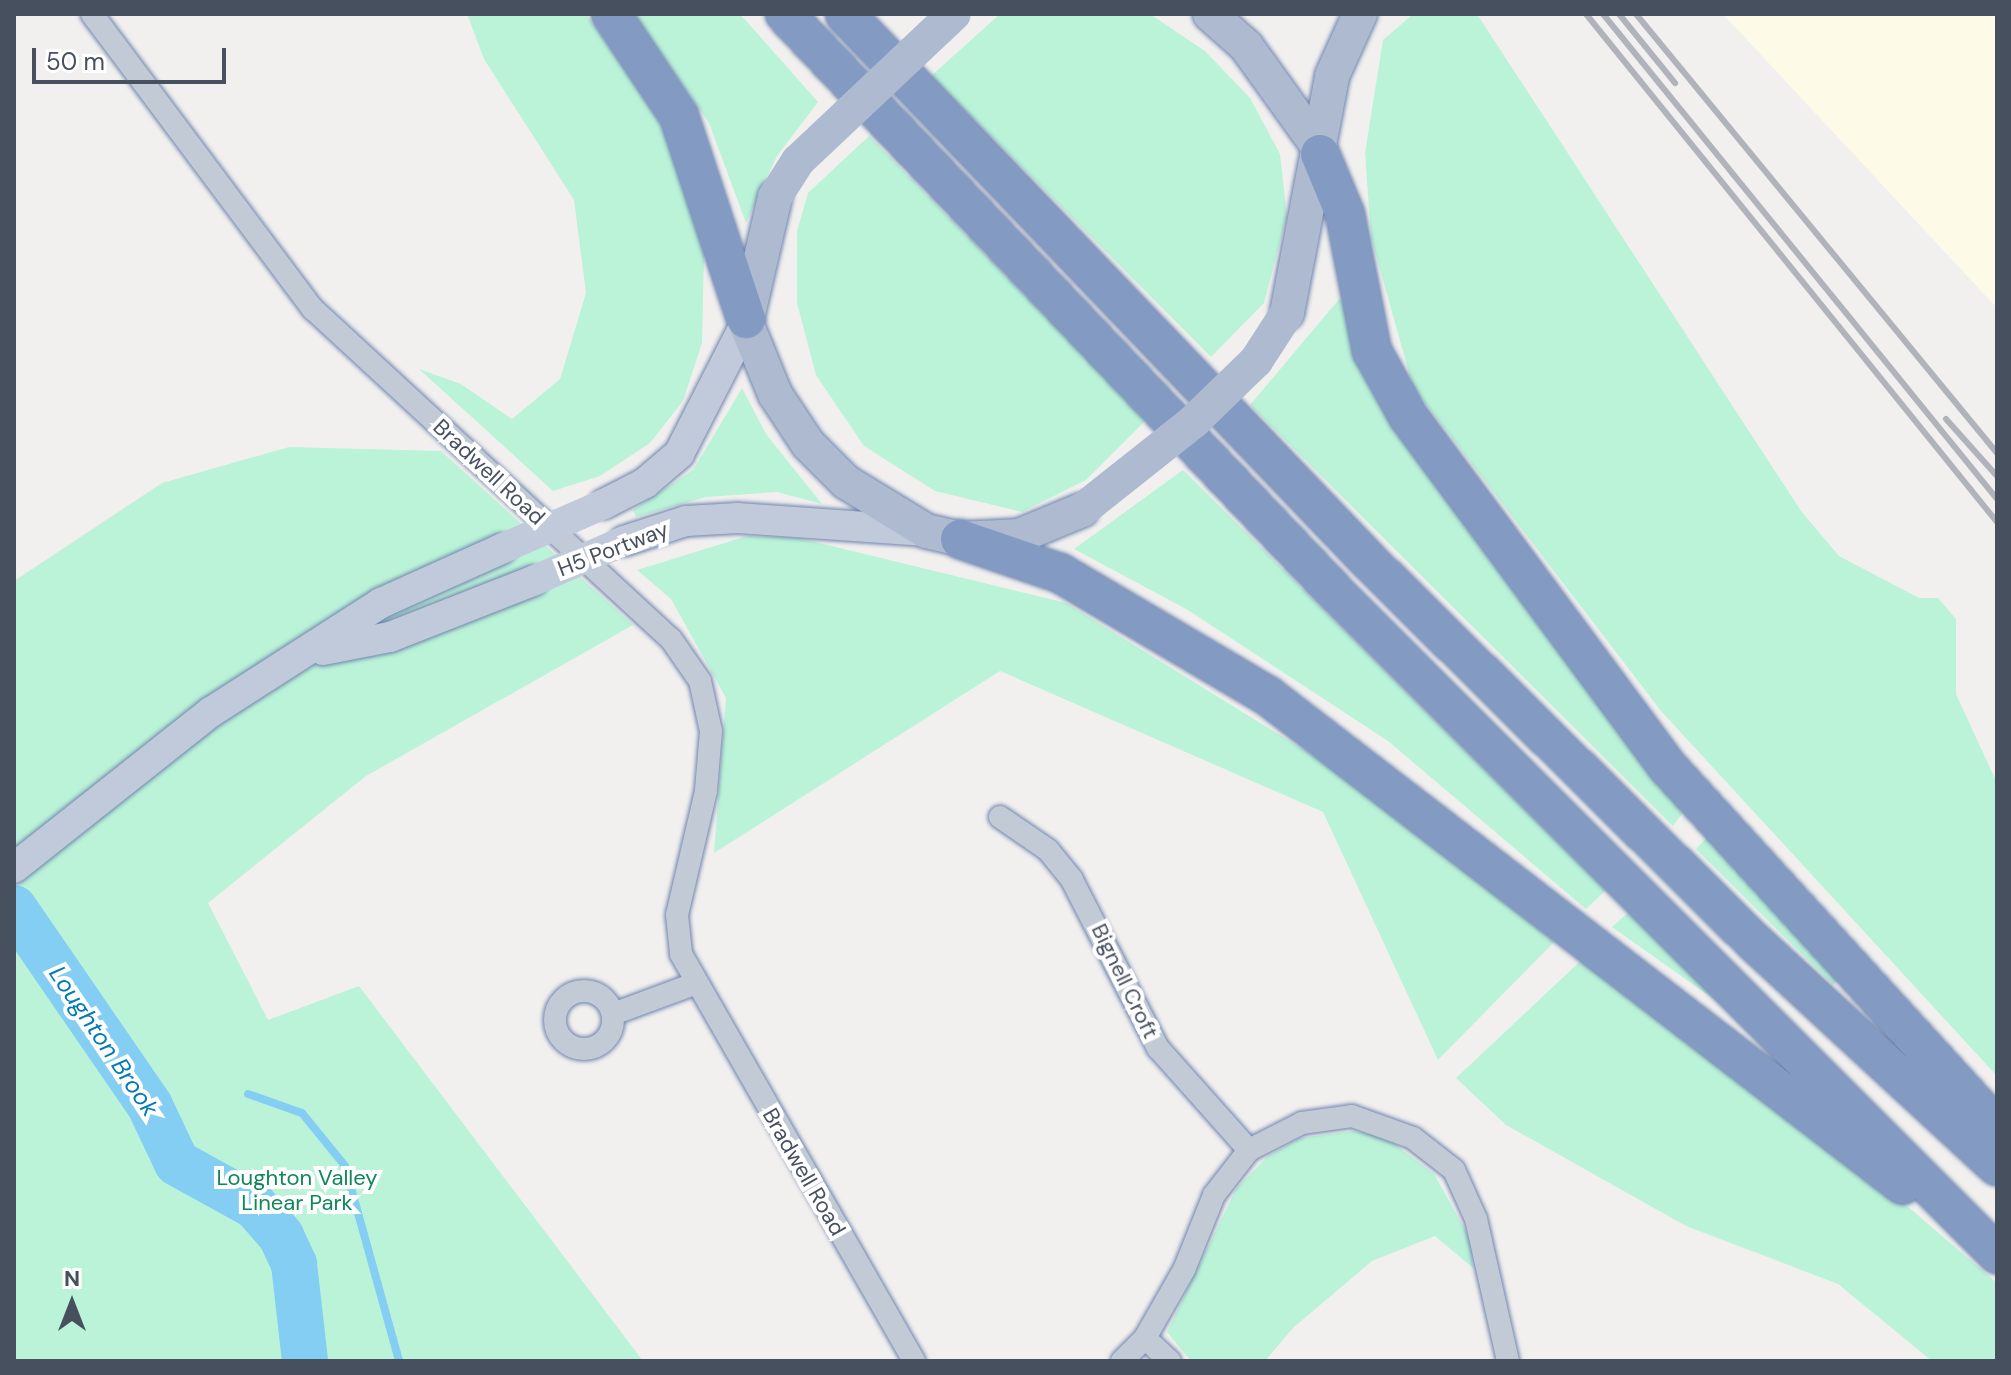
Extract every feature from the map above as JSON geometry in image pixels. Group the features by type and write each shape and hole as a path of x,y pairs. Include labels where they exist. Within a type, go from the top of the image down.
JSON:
{"highway":[{"path":"611,14 679,116 746,321"},
{"path":"785,14 1336,593 1997,1254"},
{"path":"845,14 1381,574 1753,941 1997,1166"},
{"path":"1320,151 1345,214 1372,351 1408,416 1666,765 1997,1128"},
{"path":"943,535 1060,573 1268,696 1997,1254"}],"main road":[{"path":"954,14 798,161 775,197 746,321 775,394 808,444 846,482 943,535 1019,536 1082,510 1193,422 1256,361 1287,313 1332,76 1360,14"},
{"path":"1210,14 1246,46 1320,151"}],"street":[{"name":"Bradwell Road","path":"92,14 313,309 671,639 700,681 711,731 706,791 677,915 694,984 914,1361"},
{"name":"H5 Portway","path":"14,868 211,712 313,652 381,603 645,483 679,454 746,321"},
{"name":"H5 Portway","path":"313,652 390,637 533,581 624,541 686,521 738,518 943,535"},
{"name":"Bignell Croft","path":"1000,817 1048,850 1072,880 1158,1048 1249,1150"},
{"path":"613,1014 694,984"},
{"path":"1122,1361 1145,1338 1184,1270 1214,1195 1249,1150 1302,1123 1352,1116 1413,1138 1444,1162 1476,1219 1508,1361"},
{"path":"1145,1338 1170,1361"}],"shaded area":[{"path":"1723,14 1997,14 1997,308"}],"green space":[{"path":"467,14 586,14 639,86 682,163 704,256 702,343 683,401 650,443 600,476 553,491 419,369 461,384 512,419 560,379 586,293 574,200 484,59"},
{"path":"633,14 740,14 818,102 777,156 746,223 709,123"},
{"path":"1000,14 1150,14 1205,51 1250,98 1280,154 1287,216 1264,303 1211,357 931,76"},
{"path":"1413,14 1477,14 1801,511 1839,556 1919,598 1938,598 1956,619 1956,694 1997,783 1997,1076 1661,711 1413,387 1371,237 1365,153 1383,40"},
{"path":"869,136 1147,419 1086,480 1022,512 935,491 864,446 816,375 797,303 797,231 808,193"},
{"path":"1340,298 1396,423 1518,597 1688,806 1673,826 1250,405"},
{"path":"742,388 766,434 822,504 777,492 706,497 636,517 633,510 693,470"},
{"name":"Loughton Valley Linear Park","path":"289,447 441,451 633,625 366,776 208,903 268,1020 359,986 643,1361 14,1361 14,912 25,922 14,906 14,581 162,483"},
{"path":"1183,470 1606,890 1586,909 1388,741 1188,610 1074,549"},
{"path":"747,536 799,538 1066,603 1364,787 1554,942 1438,1060 1323,812 1000,671 714,853 726,698 671,599 637,570"},
{"path":"1711,833 1842,976 1833,985 1696,849"},
{"path":"1630,911 1753,1027 1612,927"},
{"path":"1588,954 1795,1110 1997,1283 1997,1361 1932,1361 1838,1284 1686,1226 1506,1125 1456,1078"},
{"path":"1354,1131 1385,1137 1434,1174 1471,1240 1473,1268 1435,1236 1372,1261 1293,1328 1265,1361 1191,1361 1167,1332 1236,1189 1268,1156 1300,1138"}],"waterway":[{"name":"Loughton Brook","path":"14,908 150,1106 177,1163 255,1206 281,1236 294,1264 305,1361"},
{"path":"248,1094 302,1113 345,1166 399,1361"}],"railway":[{"path":"1586,14 1997,522"},
{"path":"1603,14 1997,499"},
{"path":"1619,14 1675,83"},
{"path":"1636,14 1997,453"},
{"path":"1946,419 1997,476"}]}
